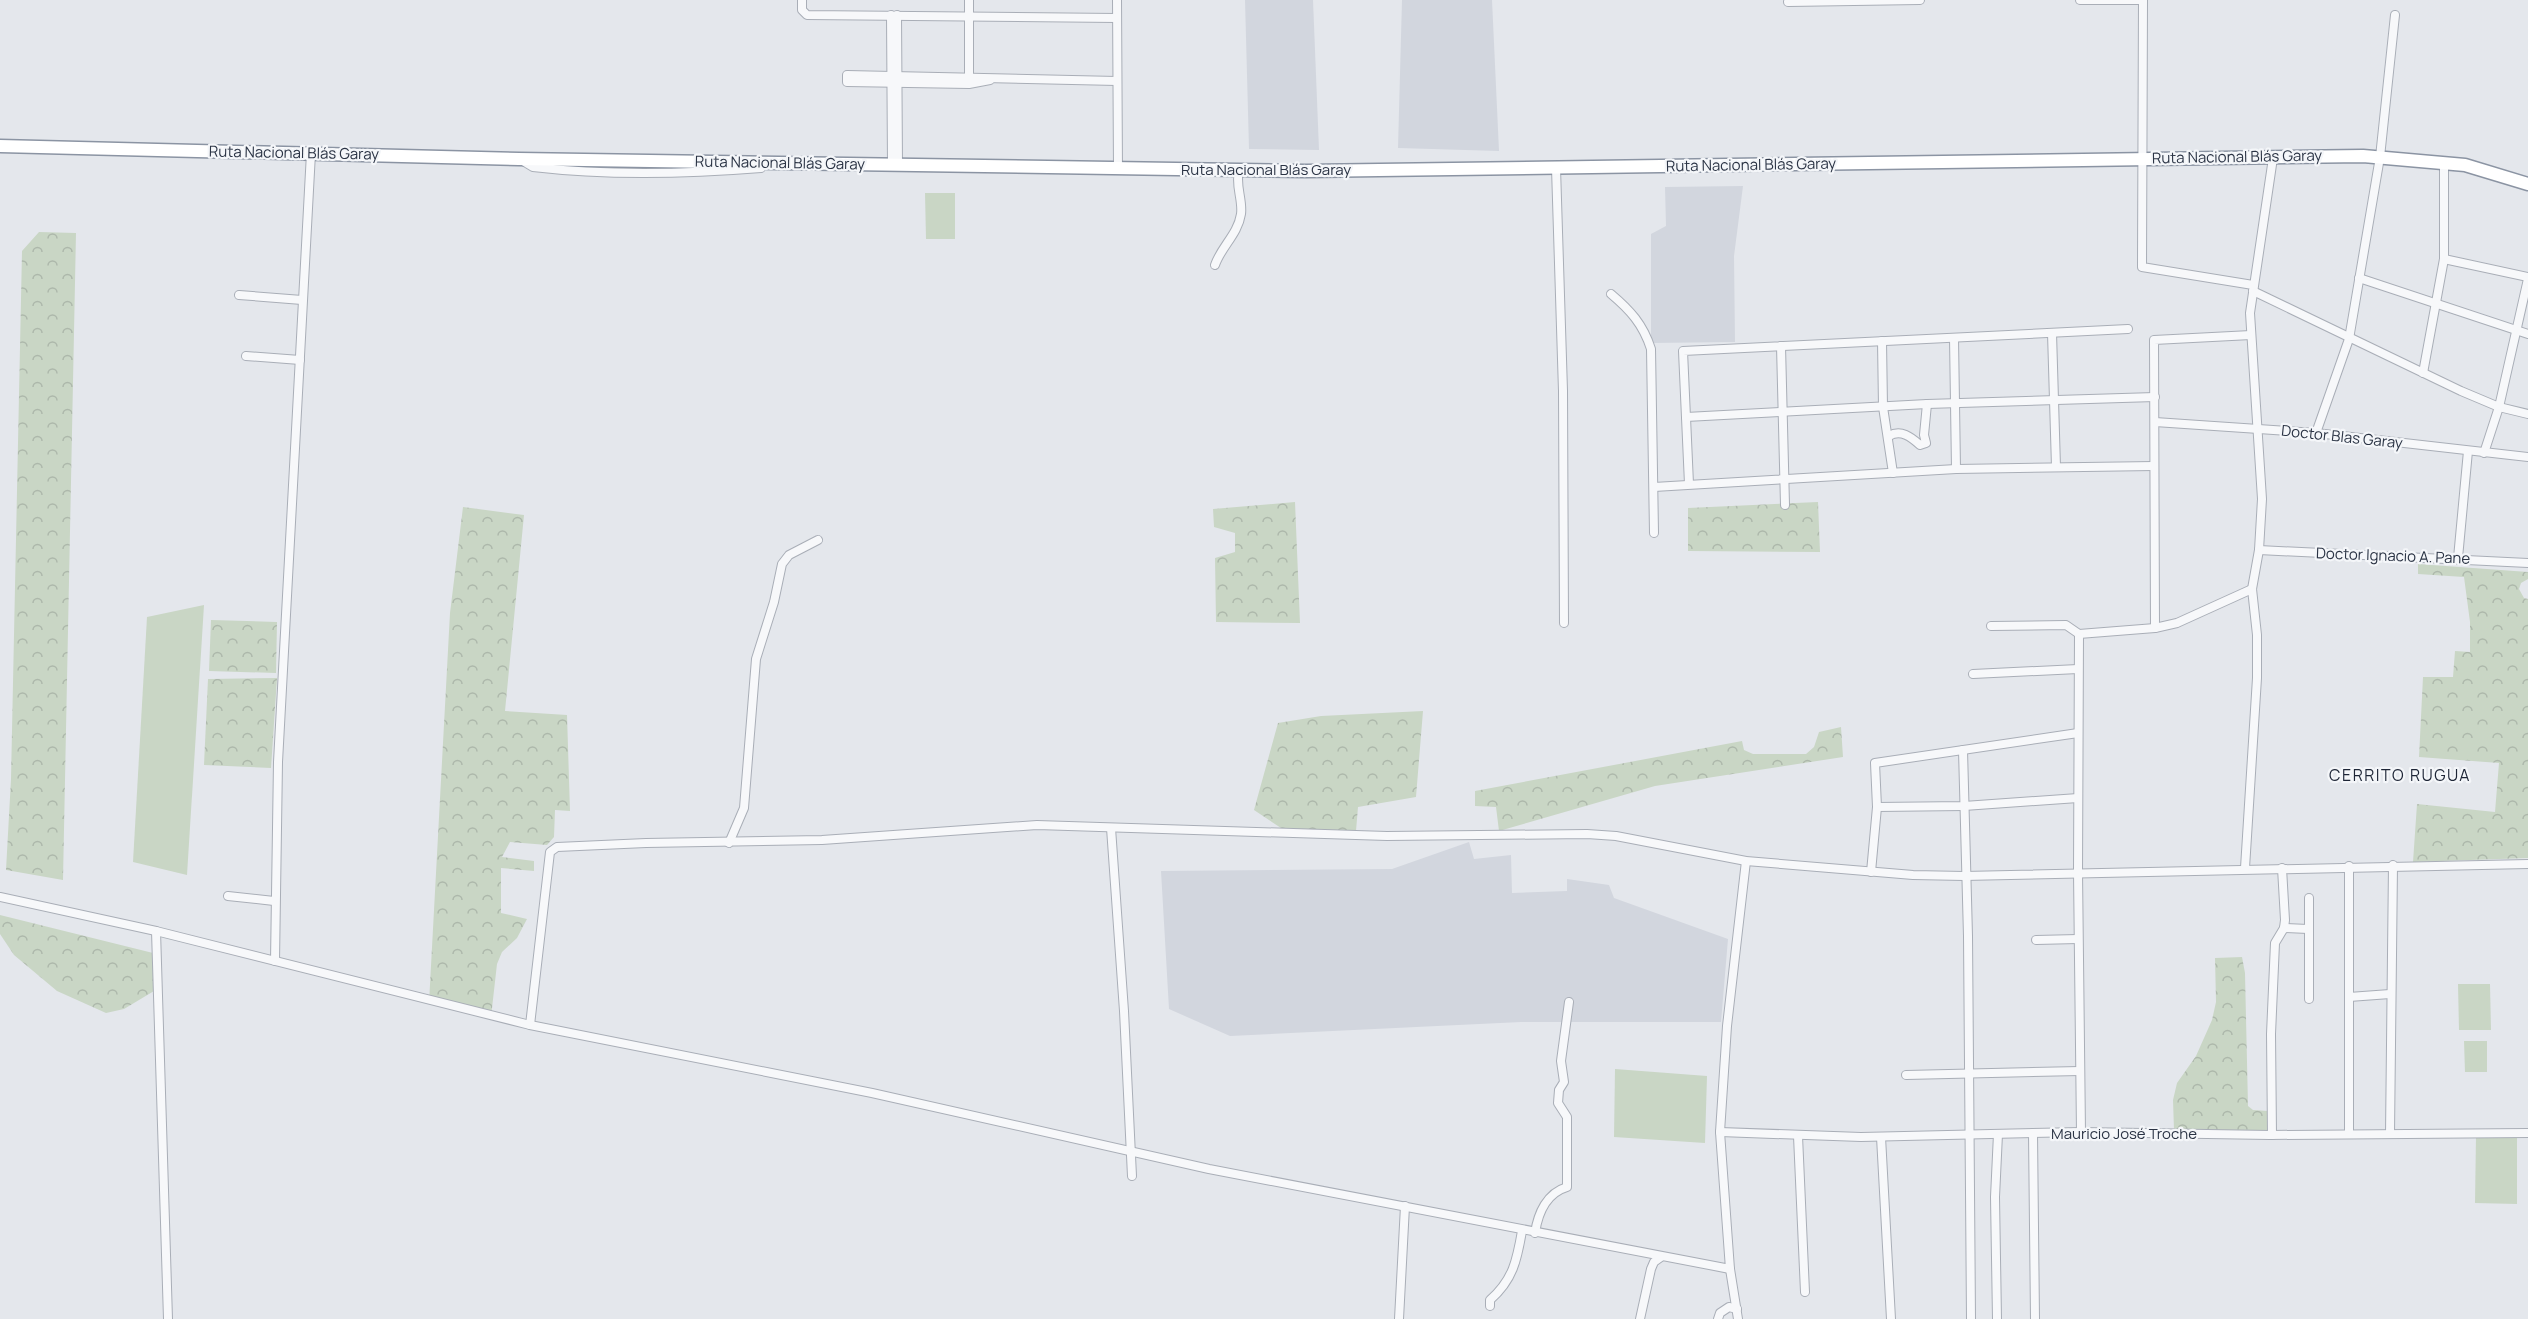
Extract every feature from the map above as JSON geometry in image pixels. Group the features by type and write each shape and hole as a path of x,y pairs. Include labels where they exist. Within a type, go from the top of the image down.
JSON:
{"highway":[{"name":"Ruta Nacional Blás Garay","path":"0,146 519,159 1239,171 2380,157 2445,162 2528,183"}],"street":[{"path":"802,0 802,10 807,15 1117,18"},
{"path":"969,0 969,80"},
{"path":"1117,0 1118,169"},
{"path":"1788,2 1920,0"},
{"path":"2080,0 2144,0 2142,267 2253,288 2349,339 2423,373 2499,407 2528,414"},
{"path":"894,15 895,165"},
{"path":"2316,433 2349,339 2380,157 2395,15"},
{"path":"894,79 847,82 847,75 894,79 1118,81"},
{"path":"275,961 274,901 285,604 311,153"},
{"path":"2245,868 2257,678 2257,635 2252,590 2259,550 2262,499 2251,335 2253,288 2273,158"},
{"path":"2423,373 2444,259 2445,162"},
{"path":"1556,168 1563,391 1564,623"},
{"path":"1215,265 1219,253 1228,246 1241,214 1239,171"},
{"path":"2444,259 2528,278 2499,407 2484,453"},
{"path":"2359,278 2528,334"},
{"path":"1611,294 1633,313 1646,332 1651,349 1654,534"},
{"path":"239,295 302,300"},
{"path":"1689,484 1683,351 2128,329"},
{"path":"2052,333 2056,467"},
{"path":"2155,628 2154,340 2251,335"},
{"path":"1954,338 1956,469"},
{"path":"1882,341 1883,407 1893,473"},
{"path":"1781,346 1785,505"},
{"path":"246,356 300,360"},
{"path":"1686,417 1927,404 2155,397"},
{"path":"1889,436 1893,433 1907,434 1920,445 1926,443 1924,435 1927,404"},
{"name":"Doctor Blas Garay","path":"2155,422 2316,433 2528,458"},
{"path":"2458,558 2468,451"},
{"path":"1654,487 1956,469 2154,466"},
{"path":"729,843 744,808 756,659 774,602 782,564 789,555 818,540"},
{"name":"Doctor Ignacio A. Pane","path":"2259,550 2528,563"},
{"path":"1991,626 2066,625 2079,634 2155,628 2177,623 2252,590"},
{"path":"2079,634 2078,939 2081,1132"},
{"path":"1972,674 2078,669"},
{"path":"1871,872 1877,807 1875,763 2078,733"},
{"path":"1963,750 1970,1073 1971,1319"},
{"path":"1877,807 1964,807 2078,798"},
{"path":"530,1025 552,849 646,843 822,840 1037,825 1387,836 1587,834 1616,836 1746,861 1871,872 1967,876 2078,872 2190,872 2245,868 2528,864"},
{"path":"1111,828 1132,1176"},
{"path":"1738,1319 1730,1269 1720,1132 1727,1026 1746,861"},
{"path":"2390,1134 2393,865"},
{"path":"2349,866 2349,1134"},
{"path":"2272,1135 2271,1034 2275,943 2284,928 2282,868"},
{"path":"228,896 274,901"},
{"path":"0,897 156,931 530,1025 872,1094 1132,1150 1209,1169 1522,1231 1730,1269"},
{"path":"2308,898 2309,999"},
{"path":"2284,928 2308,929"},
{"path":"156,931 168,1319"},
{"path":"2036,940 2078,939"},
{"path":"2349,997 2390,994"},
{"path":"1535,1233 1537,1220 1549,1197 1556,1190 1567,1187 1567,1117 1558,1103 1558,1090 1564,1082 1561,1061 1569,1002"},
{"path":"1906,1075 2080,1071"},
{"name":"Mauricio José Troche","path":"1720,1132 1881,1137 2081,1132 2272,1135 2528,1133"},
{"path":"2033,1133 2035,1319"},
{"path":"1997,1319 1995,1197 1998,1134"},
{"path":"1798,1136 1805,1292"},
{"path":"1881,1137 1891,1319"},
{"path":"1399,1319 1405,1206"},
{"path":"1490,1306 1490,1300 1504,1288 1516,1266 1522,1231"},
{"path":"1640,1319 1641,1304 1654,1262 1661,1257"},
{"path":"1718,1319 1729,1307 1737,1309"}],"shaded area":[{"path":"1245,0 1313,0 1319,150 1249,149"},
{"path":"1402,0 1492,0 1499,151 1398,148"},
{"path":"1743,186 1734,256 1735,342 1651,343 1651,234 1666,226 1665,187"},
{"path":"1469,842 1474,859 1511,855 1512,893 1567,891 1567,879 1609,885 1614,898 1728,939 1721,1022 1521,1022 1230,1036 1169,1009 1161,871 1392,869"}],"green space":[{"path":"925,193 955,193 955,239 926,239"},
{"path":"39,232 76,233 63,880 6,870 11,779 22,251"},
{"path":"1295,502 1300,623 1216,622 1215,558 1235,552 1235,533 1214,527 1213,509"},
{"path":"1818,502 1820,552 1688,551 1688,508"},
{"path":"463,507 524,515 505,711 567,715 570,811 555,810 554,837 547,845 510,842 502,857 534,861 534,871 501,868 501,913 527,919 517,938 502,952 497,964 491,1017 429,1003 450,613"},
{"path":"2418,564 2528,572 2528,579 2521,583 2519,589 2524,598 2528,599 2528,858 2413,862 2417,804 2495,812 2499,763 2419,757 2423,677 2453,677 2455,651 2470,652 2470,622 2464,577 2418,574"},
{"path":"204,605 187,875 133,862 147,617"},
{"path":"211,620 277,622 276,673 209,671"},
{"path":"277,678 271,768 204,765 208,679"},
{"path":"1423,711 1416,797 1358,807 1356,831 1284,830 1254,810 1278,723 1321,716"},
{"path":"1841,727 1843,757 1655,786 1499,831 1496,807 1475,806 1475,791 1742,741 1744,750 1753,754 1806,754 1814,747 1819,732"},
{"path":"0,915 153,953 154,991 124,1009 106,1013 57,991 14,955 0,934"},
{"path":"2242,957 2245,973 2248,1106 2253,1110 2268,1111 2268,1132 2174,1130 2173,1100 2177,1083 2196,1056 2212,1020 2216,1002 2215,958"},
{"path":"2458,984 2490,984 2491,1030 2459,1030"},
{"path":"2464,1041 2487,1041 2487,1072 2465,1072"},
{"path":"1615,1069 1707,1076 1705,1143 1614,1137"},
{"path":"2517,1135 2517,1204 2475,1203 2476,1136"}],"district":[{"name":"CERRITO RUGUA","path":"2400,775"}]}
